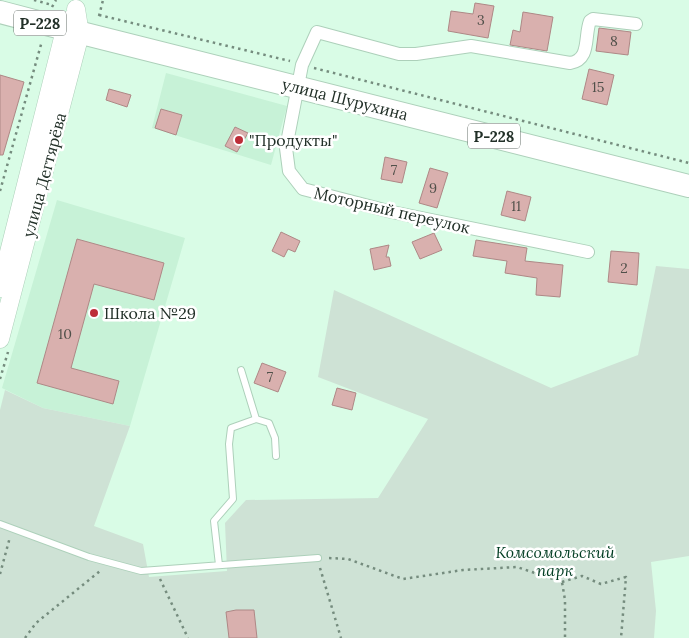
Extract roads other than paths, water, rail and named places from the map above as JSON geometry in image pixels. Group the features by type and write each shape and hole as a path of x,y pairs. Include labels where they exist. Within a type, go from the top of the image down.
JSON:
{"highway":[{"name":"улица Шурухина","path":"0,12 61,23 298,87 689,186"}],"street":[{"name":"улица Дегтярёва","path":"0,288 61,23 77,5"},
{"name":"Моторный переулок","path":"588,252 392,212 303,189 289,171 286,148 302,65 317,32 399,54 416,54 457,46 471,46 570,63 580,59 585,54 590,21 597,19 636,24"},
{"name":"улица Дегтярёва","path":"0,339 61,23"}],"lane":[{"path":"241,370 256,419"},
{"path":"220,565 214,521 233,499 229,444 232,428 256,419 269,423 275,438 276,456"},
{"path":"0,524 110,563 141,571 318,558"}],"place":[{"name":"\"Продукты\"","path":"239,140"},
{"name":"Школа №29","path":"94,313"}],"park label":[{"name":"Комсомольский парк","path":"555,561"}]}
